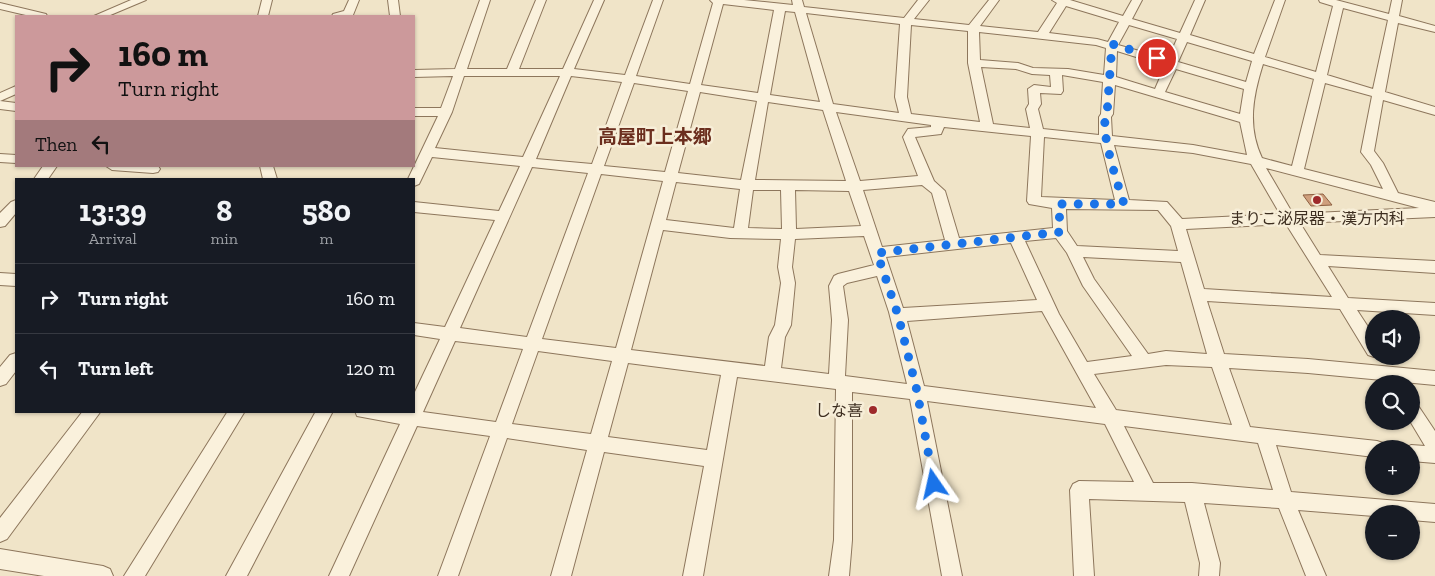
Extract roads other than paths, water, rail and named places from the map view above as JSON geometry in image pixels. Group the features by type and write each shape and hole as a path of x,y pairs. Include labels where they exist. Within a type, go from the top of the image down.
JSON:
{"street":[{"path":"26,11 36,0"},
{"path":"101,15 119,4 141,0"},
{"path":"263,15 267,0"},
{"path":"341,15 349,13 354,0"},
{"path":"393,0 395,15"},
{"path":"415,179 446,112 485,0"},
{"path":"512,72 541,0"},
{"path":"415,411 504,216 599,0"},
{"path":"448,576 658,0"},
{"path":"715,0 780,8 799,5 844,9 907,20 1112,44 1251,87"},
{"path":"561,576 656,224 719,0"},
{"path":"906,117 901,98 906,22 924,0"},
{"path":"987,127 974,63 973,27 994,0"},
{"path":"1124,204 1106,140 1105,117 1107,114 1112,44 1137,0"},
{"path":"1159,93 1200,0"},
{"path":"1280,0 1251,87 1246,120 1249,142 1266,180 1365,336"},
{"path":"1324,0 1435,29"},
{"path":"1393,196 1376,163 1367,152 1397,0"},
{"path":"1042,35 1062,1 1435,111"},
{"path":"1297,171 1339,4"},
{"path":"799,5 828,107 898,315 917,391 952,576"},
{"path":"1,6 39,15"},
{"path":"740,233 747,185 780,8"},
{"path":"974,63 1018,66 1027,70 1056,73 1077,73 1108,79 1246,120"},
{"path":"415,73 567,72 764,97 938,122 1193,149 1257,161 1435,207"},
{"path":"1056,73 1057,91 1034,89 1035,104 1032,109 1037,132 1034,201 1059,204 1162,204 1178,224 1217,359 1244,434"},
{"path":"0,97 15,90"},
{"path":"0,105 15,106"},
{"path":"415,112 446,112"},
{"path":"938,122 937,131 912,132 909,137 930,186 938,191 954,244"},
{"path":"428,152 747,185 854,186 927,180"},
{"path":"0,158 15,159"},
{"path":"41,178 51,167"},
{"path":"120,167 152,171"},
{"path":"772,374 777,337 783,324 788,283 785,267 788,234 788,186"},
{"path":"1059,204 1060,232 1073,251 1088,282 1143,359"},
{"path":"415,207 504,216"},
{"path":"1178,224 1435,212"},
{"path":"656,224 740,233 788,234 869,231"},
{"path":"877,253 1060,232"},
{"path":"1016,237 1045,305 1110,416 1148,490"},
{"path":"1073,251 1187,257"},
{"path":"1316,260 1435,268"},
{"path":"839,576 843,540 840,320 836,286 839,280 843,278 883,270"},
{"path":"0,279 15,280"},
{"path":"1199,295 1435,309"},
{"path":"898,315 1045,305"},
{"path":"415,329 1365,448"},
{"path":"1083,369 1143,359 1217,359 1365,375"},
{"path":"0,379 12,363"},
{"path":"693,576 730,369"},
{"path":"1420,378 1435,378"},
{"path":"0,533 91,413"},
{"path":"134,576 236,413"},
{"path":"236,576 324,413"},
{"path":"377,413 713,459"},
{"path":"339,576 414,413"},
{"path":"1420,422 1435,446"},
{"path":"1264,436 1285,500 1316,576"},
{"path":"1420,454 1435,455"},
{"path":"1084,576 1079,490 1192,492 1435,513"},
{"path":"1192,492 1210,563 1210,576"},
{"path":"0,560 103,576"}],"place":[{"name":"まりこ泌尿器・漢方内科","path":"1317,200"},
{"name":"しな喜","path":"873,410"}],"district":[{"name":"高屋町上本郷","path":"655,136"}]}
